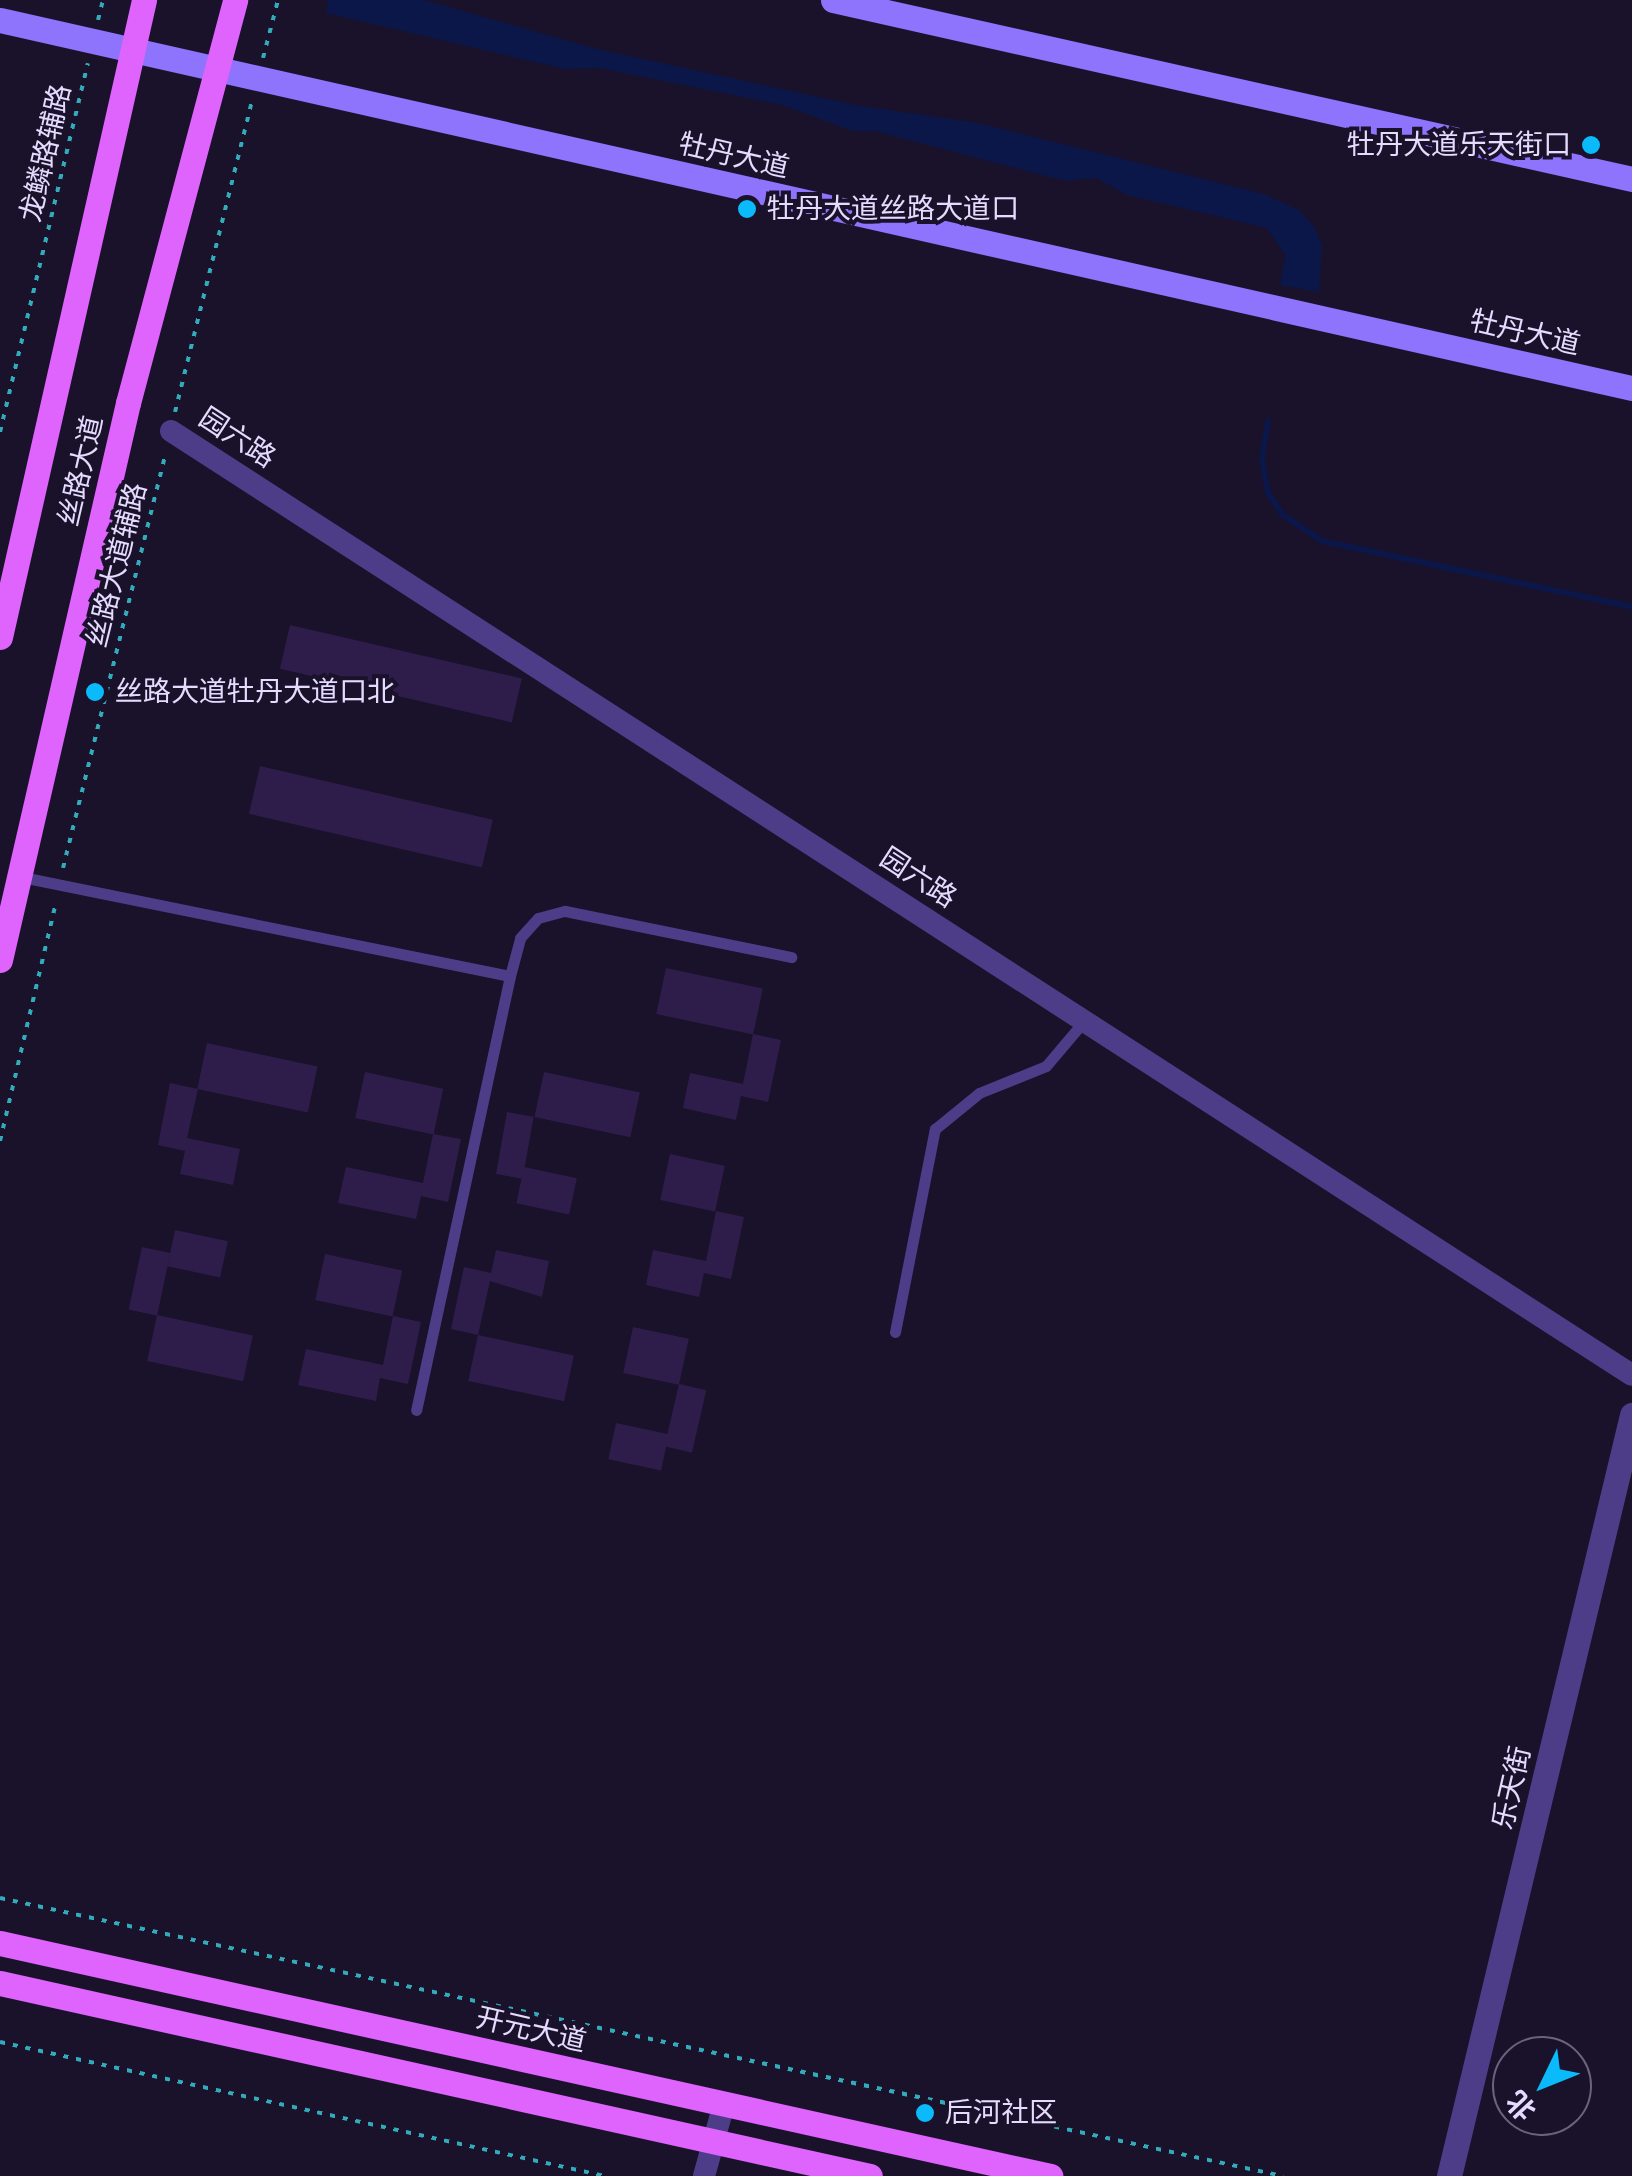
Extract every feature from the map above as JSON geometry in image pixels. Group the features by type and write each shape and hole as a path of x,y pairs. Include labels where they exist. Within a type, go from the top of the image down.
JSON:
{"main road":[{"name":"丝路大道","path":"0,638 144,0"},
{"name":"丝路大道","path":"0,960 128,404 235,0"},
{"path":"833,0 1632,179"},
{"name":"牡丹大道","path":"0,20 1632,388"},
{"name":"开元大道","path":"0,1943 1050,2176"},
{"path":"0,1982 870,2176"}],"street":[{"name":"园六路","path":"171,431 1632,1375"},
{"name":"乐天街","path":"1450,2176 1632,1415"},
{"name":"乐天街","path":"1464,2176 1632,1482"},
{"path":"704,2176 724,2104"}],"lane":[{"path":"17,876 510,976"},
{"path":"416,1410 520,938 538,918 564,911 791,957"},
{"path":"895,1332 935,1130 979,1093 1046,1066 1084,1021"}],"path":[{"name":"龙鳞路辅路","path":"0,432 103,0"},
{"name":"丝路大道辅路","path":"0,1141 60,882 278,0"},
{"path":"0,1898 1282,2176"},
{"path":"0,2042 606,2176"}],"shaded area":[{"path":"328,0 424,0 597,49 855,105 978,123 1264,194 1299,210 1314,226 1322,246 1319,292 1280,285 1285,255 1267,228 1127,195 1096,178 1065,181 875,131 853,131 782,105 599,68 565,69 326,13"}],"building":[{"path":"290,625 522,679 512,722 280,669"},
{"path":"260,766 493,820 482,868 249,814"},
{"path":"666,968 763,989 753,1035 656,1014"},
{"path":"753,1034 781,1040 768,1102 741,1096 736,1120 683,1108 690,1073 743,1084"},
{"path":"207,1043 318,1066 308,1112 197,1089"},
{"path":"365,1072 443,1089 433,1135 355,1118"},
{"path":"544,1072 640,1092 630,1137 534,1117"},
{"path":"170,1083 198,1089 187,1138 240,1149 233,1185 180,1174 185,1151 158,1145"},
{"path":"507,1112 534,1117 523,1179 496,1174"},
{"path":"433,1134 461,1139 448,1202 421,1196 416,1219 338,1203 346,1167 423,1183"},
{"path":"670,1154 725,1166 715,1212 660,1200"},
{"path":"524,1167 577,1178 569,1214 516,1203"},
{"path":"716,1211 744,1217 731,1279 704,1273 699,1297 646,1285 653,1250 706,1261"},
{"path":"175,1230 228,1241 220,1277 167,1266"},
{"path":"142,1247 170,1253 157,1316 129,1310"},
{"path":"496,1250 549,1261 542,1297 490,1281 478,1335 451,1329 464,1267 491,1273"},
{"path":"325,1254 402,1270 393,1316 315,1300"},
{"path":"157,1315 253,1335 243,1381 147,1361"},
{"path":"393,1316 421,1322 408,1384 380,1378 376,1401 298,1385 306,1349 383,1365"},
{"path":"633,1327 689,1339 679,1385 623,1373"},
{"path":"478,1335 574,1355 564,1401 468,1381"},
{"path":"679,1384 706,1390 692,1453 665,1446"},
{"path":"616,1423 669,1434 661,1470 608,1459"}],"waterway":[{"path":"1268,421 1262,459 1268,493 1282,514 1322,541 1632,607"}],"place":[{"name":"牡丹大道乐天街口","path":"1591,145"},
{"name":"牡丹大道丝路大道口","path":"747,209"},
{"name":"丝路大道牡丹大道口北","path":"95,692"},
{"name":"后河社区","path":"925,2113"}]}
